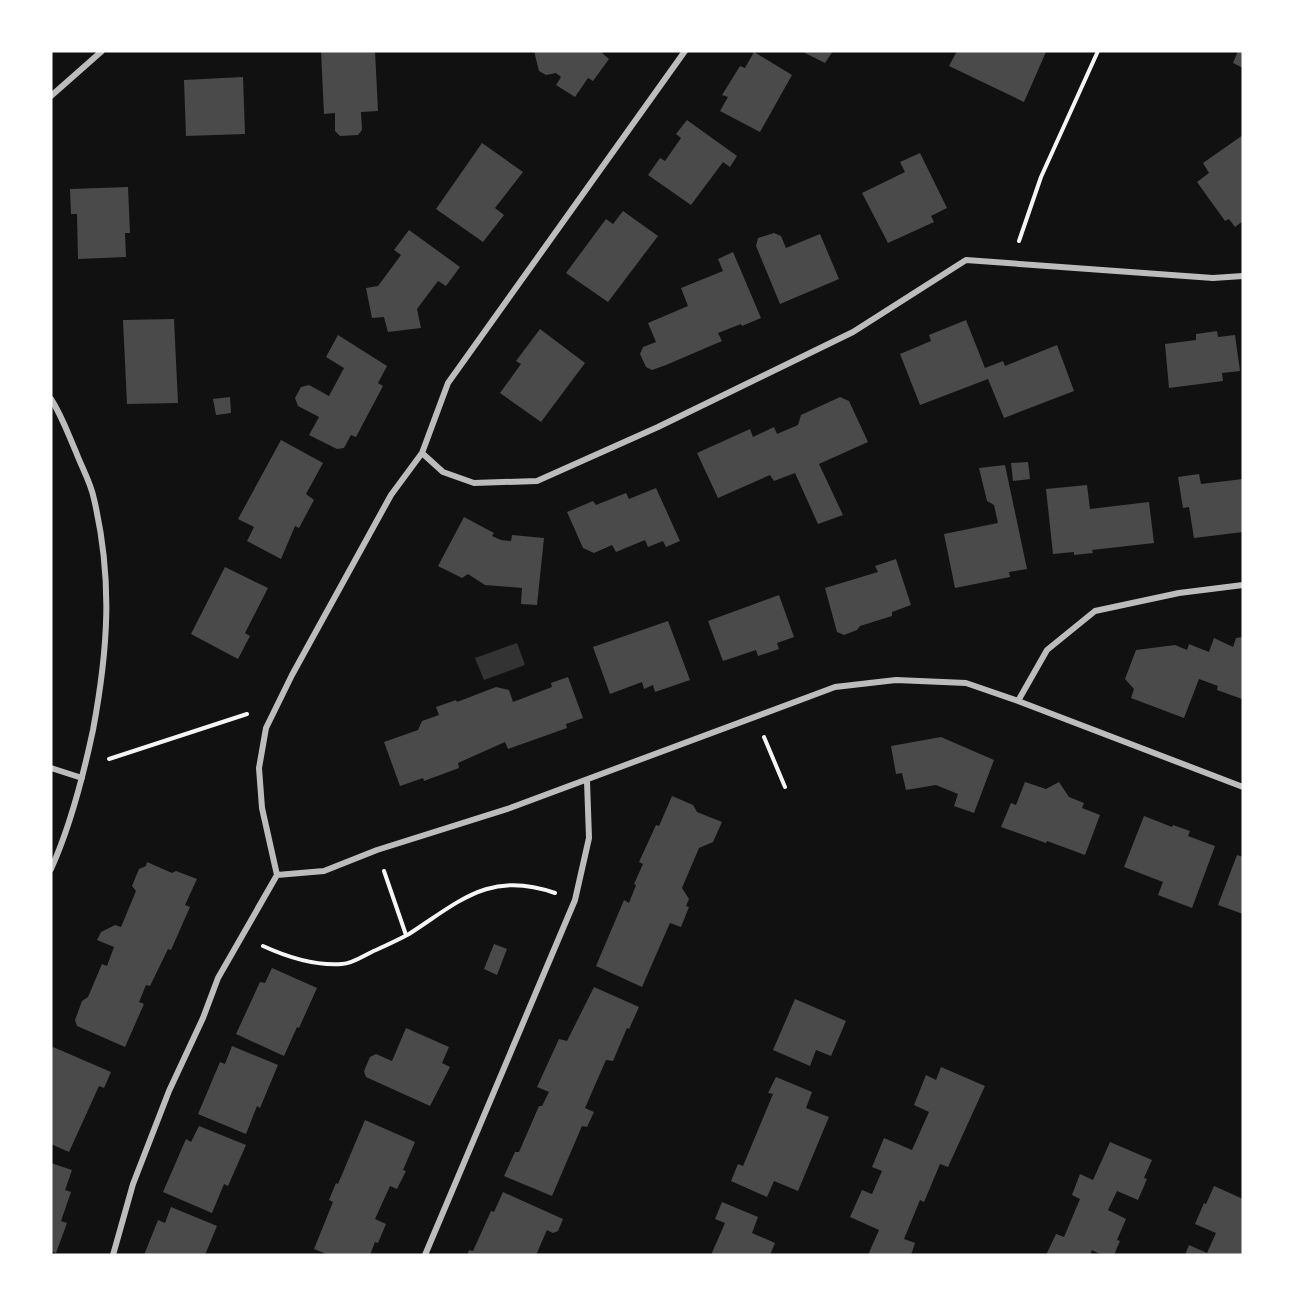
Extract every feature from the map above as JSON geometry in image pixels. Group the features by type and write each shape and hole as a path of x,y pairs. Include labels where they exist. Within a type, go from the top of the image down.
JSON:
{"street":[{"path":"51,96 102,51"},
{"path":"113,1255 133,1185 169,1091 203,1018 218,978 277,875 262,808 258,768 266,729 292,675 391,495 422,453 448,384 685,51"},
{"path":"422,453 443,472 474,483 537,481 658,427 854,332 966,260 1213,278 1243,276"},
{"path":"51,399 60,414 94,497 104,558 108,618 102,682 85,767 62,844 51,869"},
{"path":"1018,701 1047,650 1095,610 1179,593 1243,585"},
{"path":"277,875 324,871 377,850 510,808 835,687 896,680 966,683 1243,787"},
{"path":"51,768 82,778"},
{"path":"425,1255 575,900 589,838 586,780"}],"path":[{"path":"1019,240 1041,177 1098,51"},
{"path":"85,767 249,713"},
{"path":"764,736 785,787"},
{"path":"384,870 406,935"},
{"path":"262,945 319,963 345,964 406,935 460,898 495,887 518,885 533,886 557,893"}],"shaded area":[{"path":"517,643 525,665 484,680 475,658"}],"building":[{"path":"321,51 375,51 378,111 361,112 362,130 358,135 340,136 335,131 335,113 324,114"},
{"path":"534,51 603,51 602,53 609,59 593,81 588,78 575,97 556,85 561,77 556,73 546,75 539,71"},
{"path":"801,51 833,51 825,63"},
{"path":"957,51 1046,52 1024,102 949,66"},
{"path":"1238,51 1243,51 1243,68 1233,63"},
{"path":"754,52 792,75 760,132 720,111 728,97 722,95 740,66 745,68"},
{"path":"243,77 245,134 186,136 184,80"},
{"path":"687,120 737,156 730,167 723,162 691,205 648,175 660,158 665,161 681,138 676,134"},
{"path":"1243,135 1243,221 1235,227 1229,219 1225,221 1197,182 1209,173 1203,163"},
{"path":"482,143 523,172 495,208 504,215 483,242 436,209"},
{"path":"920,153 947,208 931,216 934,222 888,243 862,193 905,172 900,162"},
{"path":"128,187 130,233 125,233 126,257 78,259 77,214 71,214 70,189"},
{"path":"623,211 658,236 608,302 566,273 606,219 613,224"},
{"path":"409,230 460,267 446,286 438,281 417,309 421,328 388,332 384,317 372,318 366,288 378,286 401,255 394,250"},
{"path":"774,233 781,236 786,248 820,234 839,279 780,304 756,246 758,238"},
{"path":"733,252 761,318 718,333 722,341 666,365 652,370 646,367 640,354 643,347 656,342 648,323 688,306 681,288 723,271 718,259"},
{"path":"174,319 178,403 127,404 123,320"},
{"path":"966,320 985,368 1003,361 1005,366 1057,345 1074,391 1004,418 988,379 920,405 900,354 931,341 929,335"},
{"path":"540,329 585,363 541,422 500,393 521,364 516,361"},
{"path":"1217,331 1218,337 1235,335 1240,371 1222,373 1223,381 1169,388 1165,344 1196,340 1196,334"},
{"path":"338,335 387,366 378,383 383,386 356,437 351,435 344,448 337,449 309,435 319,417 298,406 295,398 301,387 309,385 329,396 344,368 326,357"},
{"path":"230,397 231,413 216,415 213,399"},
{"path":"840,397 849,401 868,442 819,464 843,515 818,524 795,473 774,481 770,475 718,498 697,453 750,429 753,437 774,427 777,434 798,425 801,415"},
{"path":"281,440 323,463 306,494 314,500 299,528 295,526 281,559 247,541 254,527 238,519"},
{"path":"1028,462 1030,479 1013,481 1011,463"},
{"path":"1005,465 1027,569 1009,572 1010,577 955,588 944,534 998,523 994,505 987,501 979,468"},
{"path":"1199,474 1201,484 1243,479 1243,532 1194,538 1189,507 1183,508 1178,477"},
{"path":"1087,485 1090,509 1149,502 1154,543 1092,550 1093,553 1053,554 1046,489"},
{"path":"656,488 680,541 666,547 663,541 648,547 645,540 616,552 612,545 594,553 583,548 567,512 593,501 596,505 626,493 629,499"},
{"path":"464,517 494,533 492,536 501,540 511,541 512,535 544,538 537,605 521,604 522,588 485,585 468,574 462,578 438,566"},
{"path":"896,559 911,605 892,612 892,616 860,626 857,630 844,635 837,632 825,588 878,572 875,566"},
{"path":"225,567 268,588 245,633 250,636 238,659 191,634"},
{"path":"779,595 794,637 777,643 779,649 758,656 756,650 723,661 708,621"},
{"path":"668,621 690,680 655,692 653,685 644,689 642,682 610,694 593,647"},
{"path":"1243,637 1242,699 1217,690 1218,686 1199,679 1184,718 1131,698 1134,689 1125,679 1136,650 1175,645 1187,650 1189,644 1209,652 1214,638 1233,647 1236,638"},
{"path":"568,677 583,718 566,724 567,728 508,749 505,742 458,763 459,768 424,781 423,778 400,786 384,742 418,730 422,721 439,715 436,707 456,700 457,702 496,687 509,690 513,702 552,687 551,683"},
{"path":"941,737 994,760 974,813 954,806 958,794 936,785 906,790 902,773 896,774 891,746"},
{"path":"1025,782 1046,789 1059,782 1069,797 1084,803 1082,808 1100,815 1085,855 1001,827 1011,803 1016,805"},
{"path":"672,796 693,805 697,812 722,822 713,842 699,848 682,888 689,899 686,906 689,907 681,927 670,923 642,987 596,966 624,900 629,903 643,864 639,862"},
{"path":"1144,816 1190,831 1188,836 1215,846 1192,908 1158,895 1163,882 1124,867"},
{"path":"1237,855 1243,857 1243,914 1218,905"},
{"path":"147,862 172,873 176,871 197,879 185,905 190,907 171,950 168,949 150,986 146,985 139,1002 144,1004 125,1047 77,1026 75,1020 82,1001 88,997 102,964 107,966 114,947 97,940 101,932 115,925 121,927 136,891 132,886 139,869 146,866"},
{"path":"494,944 507,949 497,975 484,969"},
{"path":"272,968 317,988 284,1056 236,1034 260,982 265,983"},
{"path":"594,987 639,1007 613,1061 606,1060 585,1108 594,1112 587,1127 582,1126 552,1196 504,1176 515,1152 519,1152 539,1106 542,1106 549,1092 537,1087 559,1039 567,1041"},
{"path":"795,999 846,1021 831,1056 816,1050 810,1066 773,1050"},
{"path":"406,1028 449,1047 442,1063 450,1067 430,1106 366,1077 364,1071 370,1057 376,1054 392,1061"},
{"path":"232,1046 278,1065 260,1108 257,1106 246,1134 198,1114 220,1062 225,1064"},
{"path":"53,1047 111,1072 104,1088 99,1086 69,1152 51,1144 51,1052"},
{"path":"941,1067 985,1086 948,1167 940,1164 924,1202 920,1200 904,1239 915,1243 911,1255 868,1255 879,1230 850,1217 862,1190 872,1194 882,1171 872,1167 884,1138 912,1150 929,1112 914,1105 926,1075 936,1080"},
{"path":"776,1077 812,1092 806,1108 829,1117 798,1191 774,1181 767,1197 731,1181 738,1164 743,1166 773,1094 768,1093"},
{"path":"365,1120 415,1142 403,1170 406,1171 397,1189 390,1186 375,1219 386,1224 370,1255 329,1255 314,1249 333,1202 329,1200"},
{"path":"199,1126 246,1145 228,1186 224,1184 212,1213 163,1192 186,1139 191,1142"},
{"path":"1110,1142 1152,1160 1138,1200 1117,1191 1108,1210 1126,1219 1117,1240 1120,1241 1114,1255 1102,1255 1092,1250 1090,1255 1046,1255 1056,1234 1064,1237 1080,1199 1072,1195 1080,1174 1093,1180"},
{"path":"51,1163 72,1170 65,1190 71,1192 61,1221 67,1223 56,1253 51,1251"},
{"path":"1214,1186 1243,1199 1243,1255 1185,1255 1189,1245 1207,1253 1216,1233 1195,1224"},
{"path":"503,1192 563,1219 558,1231 553,1233 547,1230 536,1255 467,1255 469,1250 473,1251 491,1211 494,1212"},
{"path":"722,1202 758,1217 752,1233 775,1243 770,1255 711,1255 725,1223 715,1219"},
{"path":"171,1207 217,1226 205,1255 144,1255 158,1220 165,1223"}]}
